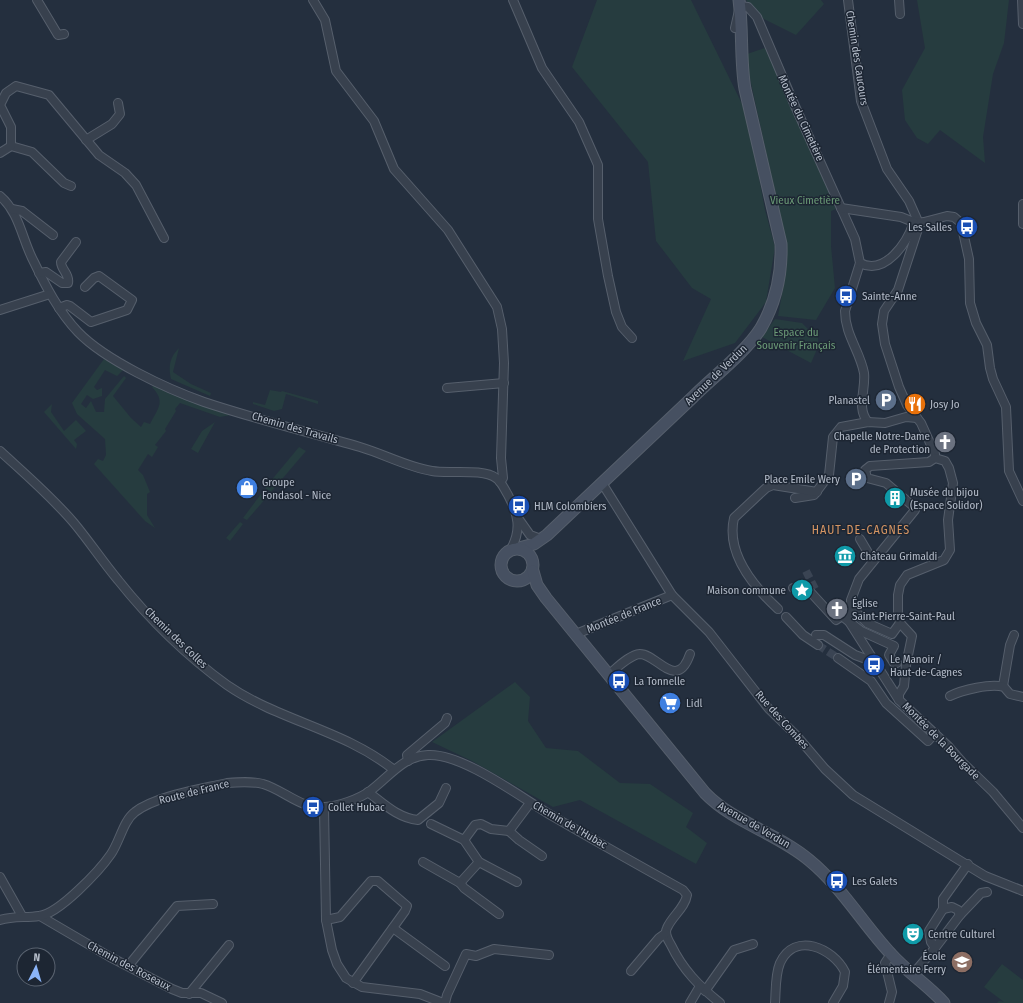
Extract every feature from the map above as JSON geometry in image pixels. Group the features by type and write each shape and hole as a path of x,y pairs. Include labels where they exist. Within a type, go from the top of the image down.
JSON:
{"main road":[{"path":"738,5 735,28 742,69"},
{"name":"Avenue de Verdun","path":"520,549 544,537 749,343 760,329 774,301 781,269 780,244 742,69 743,50 738,5"},
{"name":"Avenue de Verdun","path":"533,560 544,537"},
{"path":"520,549 533,560 530,576 521,581 512,580 502,572 502,559 520,549"},
{"name":"Avenue de Verdun","path":"532,571 537,585 546,598 717,805 787,843 811,861 833,884 891,954 944,1002"},
{"name":"Avenue de Verdun","path":"521,581 546,598"}],"street":[{"path":"36,0 58,35 64,34"},
{"path":"313,0 325,20 336,71 374,121 394,169 448,230 497,307 502,329 504,384 501,458 503,478 500,482"},
{"path":"513,0 542,68 579,122 598,165 598,219 608,276 616,312 622,327 632,338"},
{"name":"Chemin des Caucours","path":"848,0 861,101 887,168 909,200 916,223"},
{"path":"899,0 900,14"},
{"path":"1022,0 1023,24"},
{"name":"Montée du Cimetière","path":"738,5 756,21 762,29 855,239 860,263"},
{"path":"11,146 10,127 0,105 6,93 16,86 49,95 99,155 125,173 136,184 164,238"},
{"path":"86,140 112,124 120,114 118,103"},
{"path":"0,153 11,146 32,152 64,183 71,186"},
{"name":"Chemin des Travails","path":"0,196 12,209 29,254 59,308 79,333 102,351 189,396 368,450 420,469 443,473 488,474 493,476"},
{"path":"1023,204 1023,224"},
{"path":"841,208 901,217 916,223 942,216 949,216 956,218 963,226 970,259 970,303 976,323 987,345 990,368 1006,407 1009,471 1023,502"},
{"name":"Chemin des Travails","path":"12,209 22,211 53,235"},
{"path":"868,422 862,413 863,370 848,333 845,311 860,263 872,267 878,266 889,259 906,241 916,223"},
{"path":"916,223 918,229 898,290 884,311 882,317 885,344 899,387 907,405 927,435 935,454 935,458"},
{"path":"39,273 46,272 62,283 68,283 68,276 61,266 61,262 76,242"},
{"path":"59,308 66,305 70,306 91,322 128,310 132,300 99,276 94,278 85,287"},
{"path":"0,310 50,294"},
{"path":"447,388 504,384"},
{"path":"902,417 906,413 907,405"},
{"path":"805,503 795,498 811,496 816,492 830,472 833,440 838,429 843,426 860,425 868,422 880,424 902,417 917,418"},
{"name":"Chemin des Colles","path":"0,451 63,510 120,582 158,624 193,658 227,685 242,694 286,715 347,740 394,770"},
{"path":"501,458 493,476 500,482 513,504 517,517 520,549"},
{"path":"850,623 852,594 859,579 915,510 913,506 890,486 881,481 867,478 864,472 866,468 870,466 926,463 935,458"},
{"path":"899,700 899,694 904,686 902,664 912,636 900,623 898,613 898,595 903,580 907,575 944,560 950,550 948,520 953,483 950,468 945,461 935,458"},
{"name":"Rue des Combes","path":"602,483 672,595 709,632 769,709 796,735 825,769 853,795 968,864 985,876 1023,891"},
{"path":"778,609 756,586 744,569 735,542 734,518 766,488 773,485 816,492"},
{"path":"517,517 530,535 544,537"},
{"path":"518,532 520,549"},
{"path":"860,539 874,559"},
{"path":"793,588 804,585 836,620 842,616 861,631 894,646 889,655 894,663 902,664"},
{"name":"Montée de France","path":"576,634 672,595"},
{"path":"850,606 867,622 892,634 900,623"},
{"path":"786,617 803,635 818,645"},
{"name":"Montée de la Bourgade","path":"850,623 899,700 935,733 993,792 1023,828"},
{"path":"819,635 854,655 874,662"},
{"path":"1003,686 1010,645 1014,635"},
{"path":"609,674 631,657 640,654 646,655 668,669 678,669 685,665 690,654"},
{"path":"838,658 871,681 886,702 928,742 935,733"},
{"path":"950,696 981,688 1003,686"},
{"path":"1003,686 1010,694 1023,697"},
{"path":"447,718 445,723 406,756 408,761 394,770 368,792 324,808 326,920 332,950 337,964 346,978 353,983 371,989 420,994 444,1003 466,954 476,956 494,949 549,956"},
{"name":"Chemin de l'Hubac","path":"408,761 428,755 454,759 471,766 530,803 683,890 687,895 686,901 667,928 666,933 659,938 631,971"},
{"name":"Route de France","path":"0,920 22,916 40,916 65,902 89,880 111,854 128,819 148,804 227,783 241,782 263,784 302,804 324,808"},
{"path":"368,792 394,812 411,820 418,820 439,803 446,788"},
{"path":"509,831 530,803"},
{"path":"431,824 464,840 478,862 517,882"},
{"path":"464,840 475,825 481,824 491,829 509,831 542,856"},
{"path":"423,862 460,883 464,888 499,914"},
{"path":"460,883 478,862"},
{"path":"935,948 931,942 929,931 944,909 943,899 968,864"},
{"path":"0,877 22,916"},
{"path":"326,920 340,917 371,881 378,881 407,906 405,911 353,983"},
{"path":"913,974 960,915 981,893 987,892"},
{"path":"129,965 177,906 213,904"},
{"path":"944,909 952,907 958,910 960,915"},
{"name":"Chemin des Roseaux","path":"40,916 110,957 129,965 172,989 189,994 201,993 222,1003"},
{"path":"393,928 445,966"},
{"path":"666,933 681,965 703,989 720,1003"},
{"path":"690,1003 734,950 753,944"},
{"path":"189,994 229,945"},
{"path":"775,1003 777,973 780,963 793,949 803,946 812,946 824,949 833,956 845,972 843,986 833,1003"},
{"path":"889,1003 892,992 885,963 891,954"}],"green space":[{"path":"597,0 691,0 747,114 765,210 775,247 766,302 735,343 683,361 711,299 692,288 656,241 648,162 572,67"},
{"path":"746,0 821,0 824,4 796,35 762,18"},
{"path":"917,0 1009,0 1004,43 993,74 983,137 985,163 940,130 928,144 917,138 905,120 902,90 925,48"},
{"name":"Vieux Cimetière","path":"765,48 834,195 836,209 831,211 831,246 835,288 816,320 778,316 786,272 786,243 747,65 747,54"},
{"name":"Espace du Souvenir Français","path":"775,319 802,323 813,334 818,333 818,347 811,363 762,337"},
{"path":"179,348 173,372 191,384 211,393 210,396 171,379 170,362"},
{"path":"104,359 123,370 117,376 105,370 94,387 97,390 102,388 102,396 93,399 87,395 81,404 86,408 91,401 96,412 104,412 105,399 124,376 126,378 113,396 131,418 141,427 144,422 150,424 158,409 160,401 152,387 154,385 171,394 231,415 220,417 180,403 175,409 176,411 165,429 166,431 155,445 158,447 152,457 148,454 138,470 143,475 150,492 147,494 147,515 155,528 145,521 94,464 98,459 103,461 106,455 105,439 77,414 72,403"},
{"path":"270,390 282,391 318,401 318,404 286,394 282,409 274,411 253,404 253,402 265,405"},
{"path":"52,404 51,412 64,431 76,420 86,431 74,440 77,444 76,449 44,412"},
{"path":"215,422 198,453 191,449 202,431"},
{"path":"299,447 306,451 271,492 265,488"},
{"path":"261,494 267,497 247,520 243,518"},
{"path":"240,522 243,524 230,541 226,538"},
{"path":"515,682 530,697 528,721 546,748 578,751 620,783 650,784 693,813 686,827 707,843 696,864 580,800 553,807 472,761 432,742"},
{"path":"1002,964 1023,980 1023,1003 997,1003 999,1001 1004,1002 984,987"}],"tunnel":[{"path":"806,571 816,591"},
{"path":"818,645 838,658"}],"place":[{"name":"Les Salles","path":"967,227"},
{"name":"Sainte-Anne","path":"846,296"},
{"name":"Planastel","path":"886,400"},
{"name":"Josy Jo","path":"915,404"},
{"name":"Chapelle Notre-Dame de Protection","path":"945,442"},
{"name":"Place Emile Wery","path":"856,479"},
{"name":"Groupe Fondasol - Nice","path":"247,488"},
{"name":"Musée du bijou (Espace Solidor)","path":"895,498"},
{"name":"HLM Colombiers","path":"519,506"},
{"name":"Château Grimaldi","path":"845,556"},
{"name":"Maison commune","path":"802,590"},
{"name":"Église Saint-Pierre-Saint-Paul","path":"837,609"},
{"name":"Le Manoir / Haut-de-Cagnes","path":"874,665"},
{"name":"La Tonnelle","path":"619,681"},
{"name":"Lidl","path":"670,703"},
{"name":"Collet Hubac","path":"313,807"},
{"name":"Les Galets","path":"837,881"},
{"name":"Centre Culturel","path":"913,934"},
{"name":"École Élémentaire Ferry","path":"962,962"}],"district":[{"name":"HAUT-DE-CAGNES","path":"861,530"}]}
